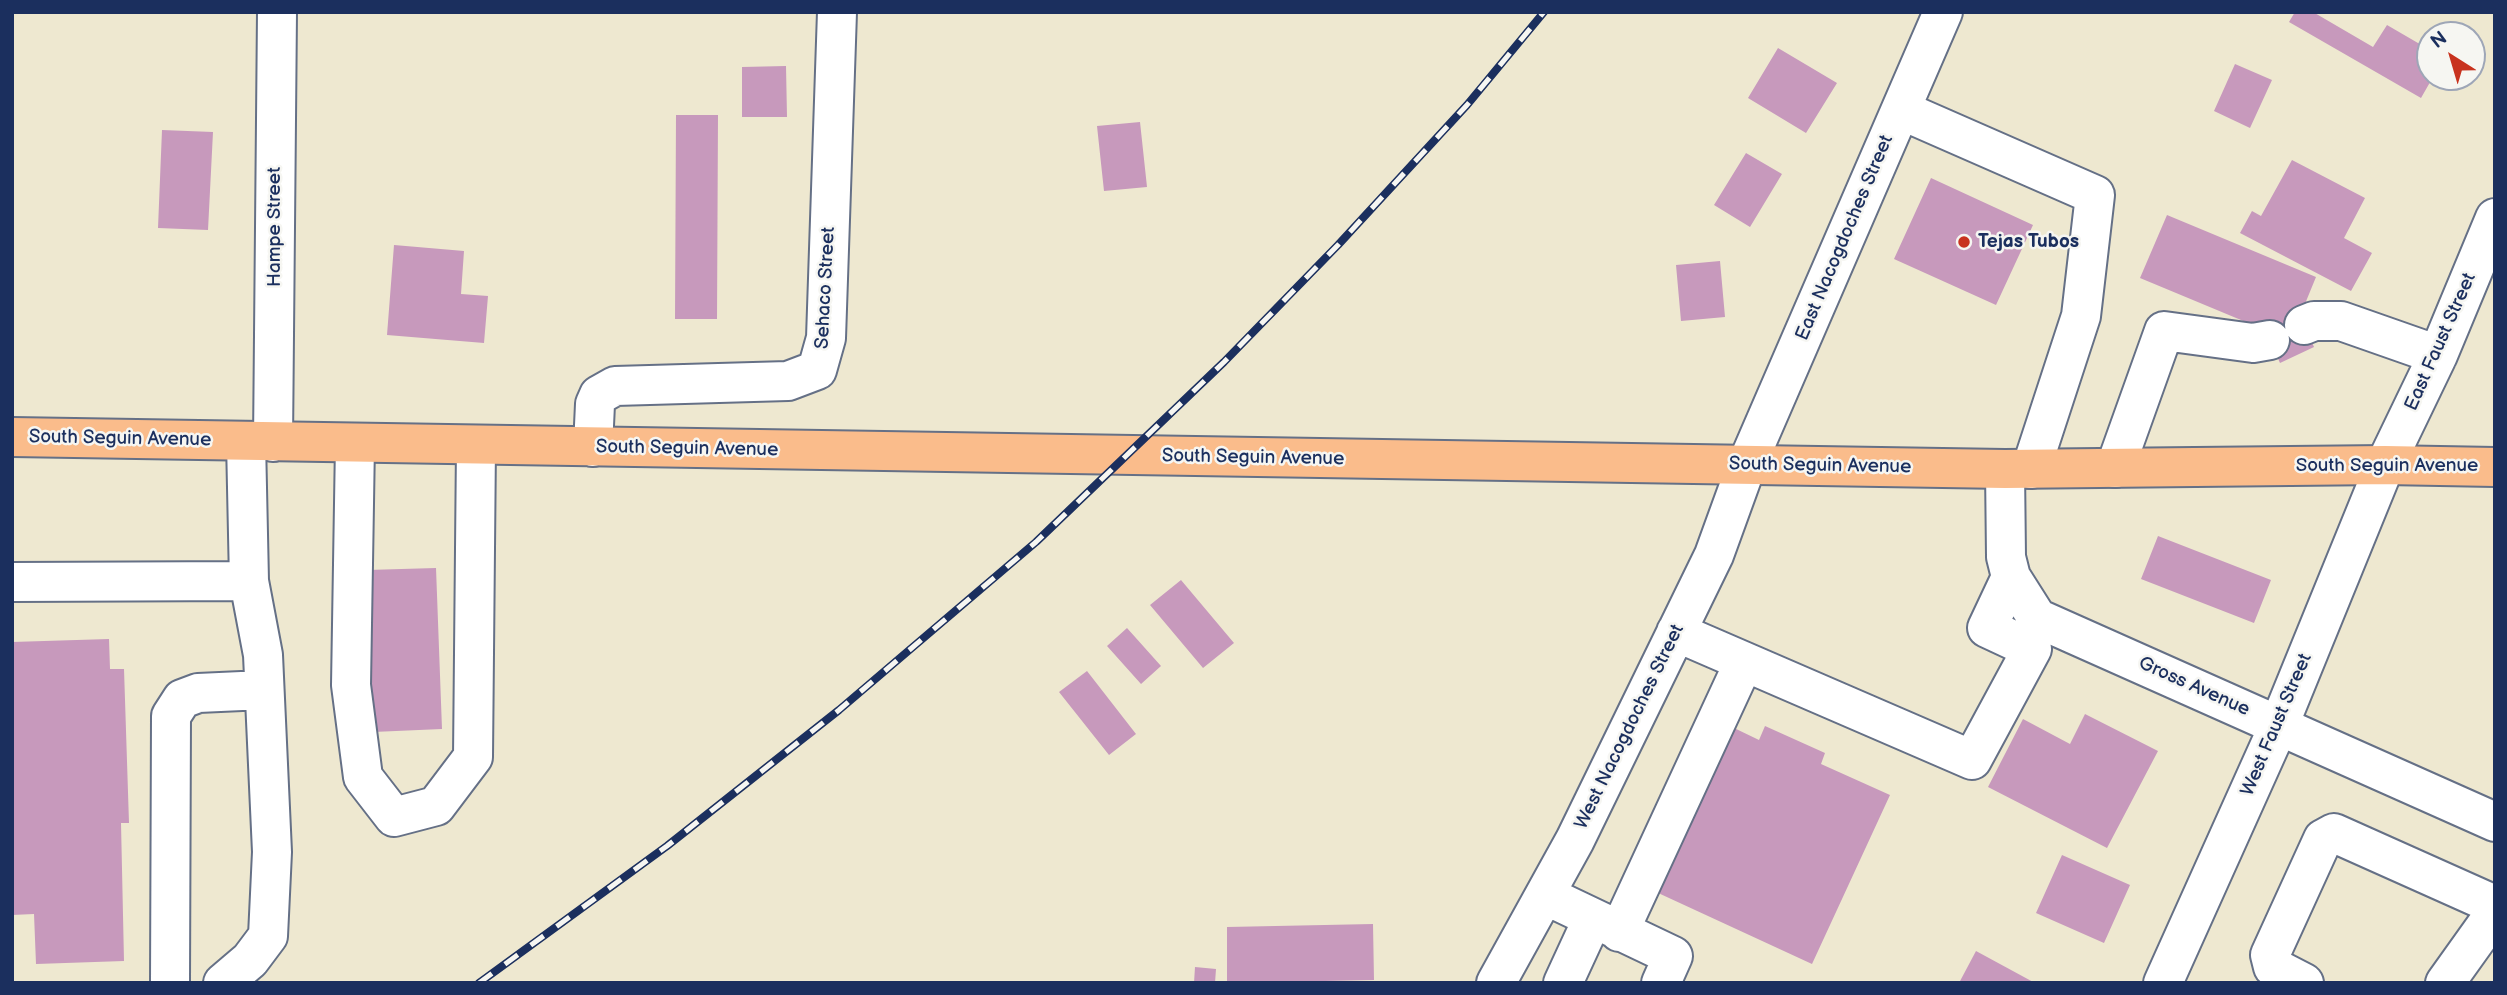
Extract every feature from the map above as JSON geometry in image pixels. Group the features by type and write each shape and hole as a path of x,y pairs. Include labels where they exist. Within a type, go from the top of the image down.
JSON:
{"main road":[{"name":"South Seguin Avenue","path":"12,437 2018,469 2385,465 2495,467"}],"street":[{"name":"Hampe Street","path":"223,983 250,960 268,936 272,852 263,655 249,581 260,442 276,12"},
{"name":"Sehaco Street","path":"593,447 595,404 599,396 615,386 788,382 817,370 826,338 837,12"},
{"name":"East Nacogdoches Street","path":"1747,464 1943,12"},
{"name":"Gross Avenue","path":"1901,110 2095,195 2081,316 2018,469 2006,556 2011,577 2037,618 2495,822"},
{"name":"East Faust Street","path":"2385,465 2438,355 2495,218"},
{"path":"2309,323 2341,321 2438,355"},
{"path":"2115,468 2164,331 2261,342"},
{"path":"355,443 351,685 363,777 394,817 436,806 472,757 476,445"},
{"name":"West Nacogdoches Street","path":"1496,983 1575,840 1714,555 1747,464"},
{"name":"West Faust Street","path":"2163,983 2279,725 2385,465"},
{"path":"1676,632 1972,760 2032,649 1987,628 2011,577"},
{"path":"12,582 249,581"},
{"path":"1563,983 1606,925 1744,662"},
{"path":"170,983 171,716 182,699 198,693 264,690"},
{"path":"2304,983 2273,967 2270,955 2323,839 2334,833 2495,905"},
{"path":"1545,895 1673,956 1661,983"},
{"path":"2445,983 2495,913"}],"building":[{"path":"2295,12 2313,12 2373,47 2387,25 2416,42 2416,91 2425,91 2421,98 2289,22"},
{"path":"1778,48 1837,83 1806,133 1748,98"},
{"path":"2235,64 2272,80 2250,128 2214,111"},
{"path":"786,66 787,117 742,117 742,67"},
{"path":"676,115 718,115 717,319 675,319"},
{"path":"1140,122 1147,187 1104,191 1097,126"},
{"path":"162,130 213,132 208,230 158,228"},
{"path":"1746,153 1782,174 1750,227 1714,205"},
{"path":"2292,160 2365,198 2344,238 2372,253 2351,291 2240,233 2252,211 2261,216"},
{"name":"Tejas Tubos","path":"1931,178 2033,225 1996,305 1894,259"},
{"path":"2167,215 2316,277 2300,316 2314,347 2280,363 2265,330 2140,278"},
{"path":"394,245 464,251 461,294 488,296 484,343 387,335"},
{"path":"1720,261 1725,317 1681,321 1676,265"},
{"path":"2158,536 2271,580 2254,623 2141,579"},
{"path":"436,568 442,729 373,732 367,570"},
{"path":"1181,580 1234,643 1203,668 1150,605"},
{"path":"1127,628 1161,666 1141,684 1107,646"},
{"path":"109,639 110,669 124,669 129,823 121,823 124,961 36,964 34,914 12,915 12,642"},
{"path":"1087,671 1136,734 1109,755 1059,692"},
{"path":"2085,714 2158,751 2107,848 1988,787 2023,719 2070,744"},
{"path":"1765,726 1825,753 1821,764 1890,795 1812,964 1656,892 1732,727 1759,740"},
{"path":"2062,855 2130,885 2104,943 2036,913"},
{"path":"1373,924 1374,980 1227,983 1227,927"},
{"path":"1976,951 2035,983 1959,983"},
{"path":"1195,967 1216,969 1215,983 1194,983"}],"railway":[{"path":"479,983 667,846 839,710 1036,542 1224,362 1338,245 1467,105 1544,12"}],"place":[{"name":"Tejas Tubos","path":"1964,242"}]}
